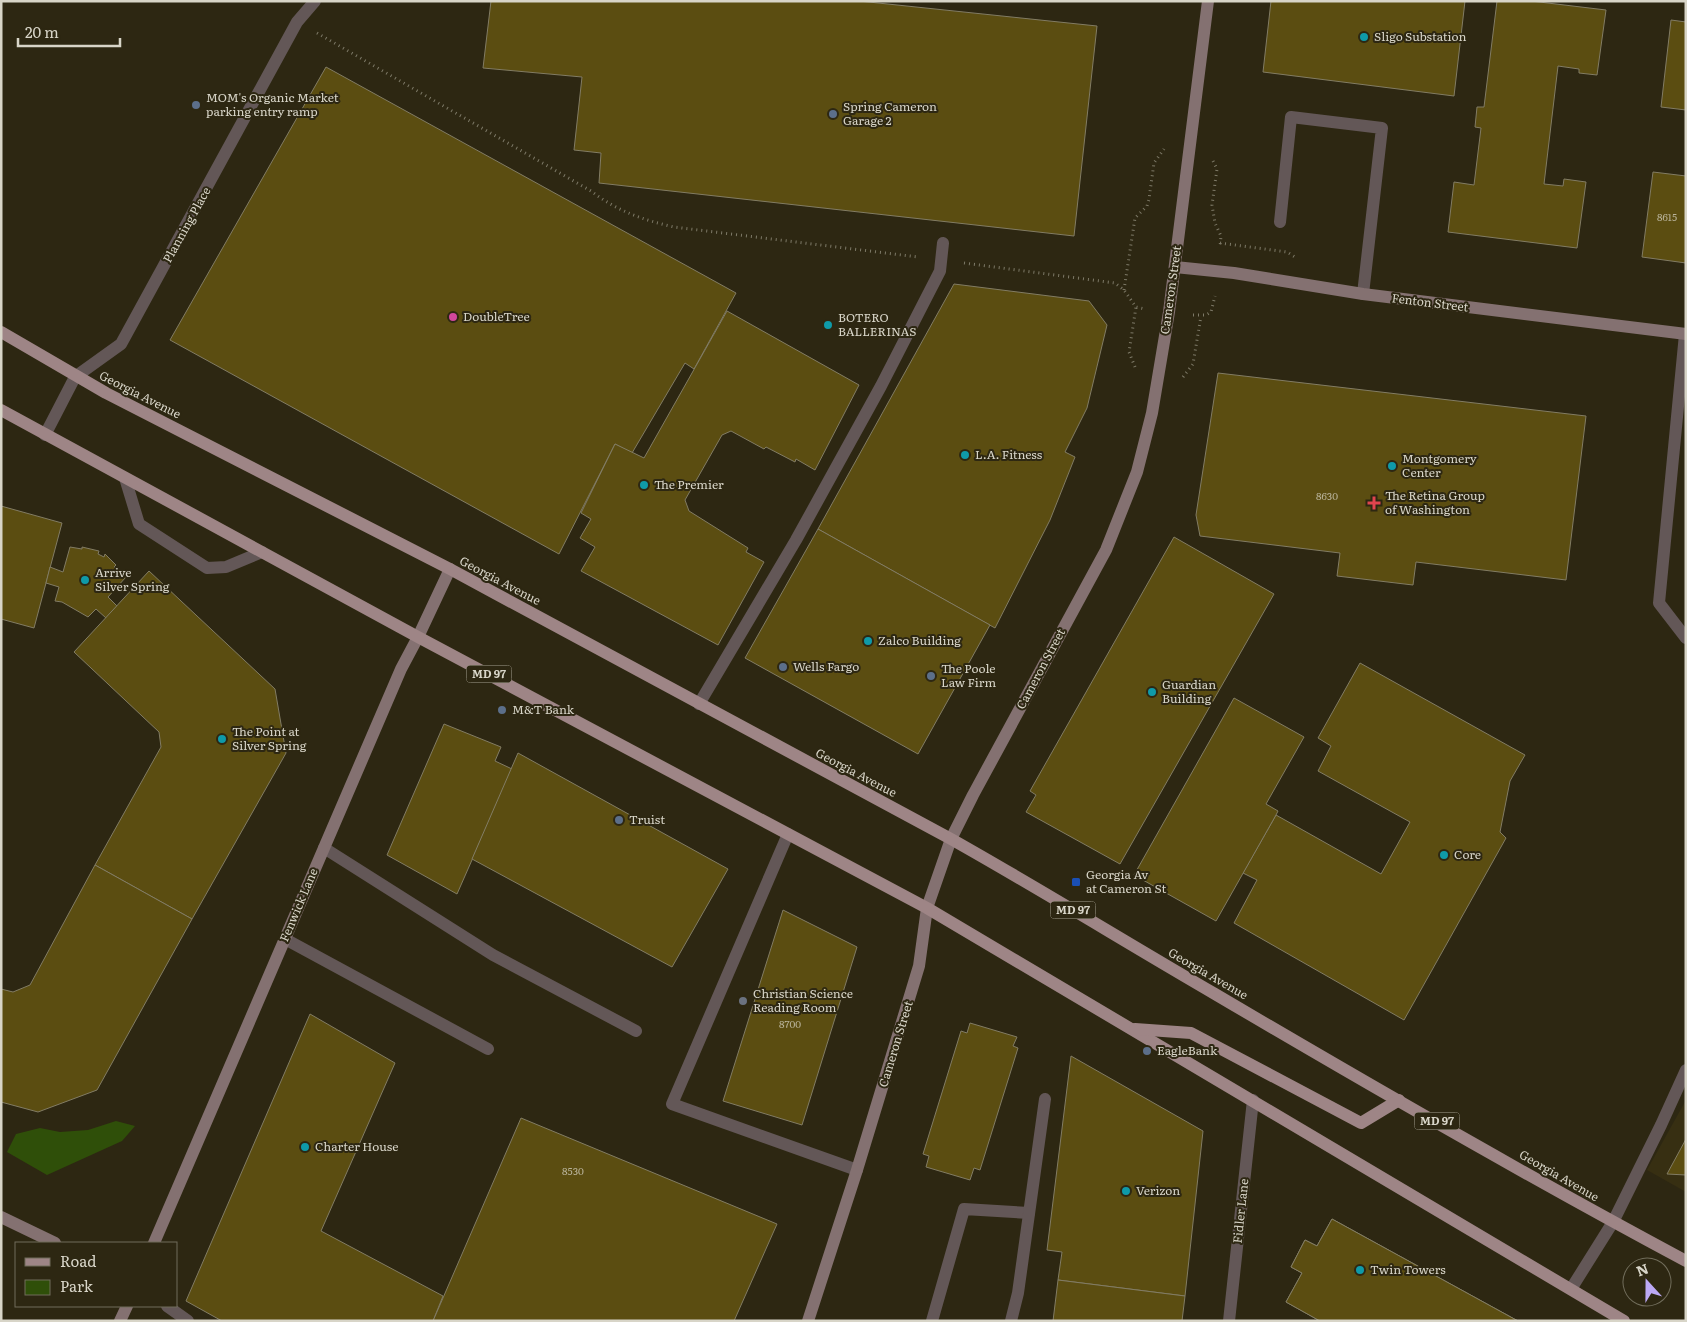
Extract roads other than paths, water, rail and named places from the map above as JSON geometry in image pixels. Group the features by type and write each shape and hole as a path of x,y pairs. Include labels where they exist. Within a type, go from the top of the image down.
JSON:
{"main road":[{"name":"Georgia Avenue","path":"1,332 75,376 450,569 951,839 1261,1021 1613,1222 1686,1261"},
{"name":"MD 97","path":"1,410 418,637 927,908 1624,1321"},
{"name":"MD 97","path":"1133,1029 1191,1033 1361,1123 1399,1100"}],"street":[{"name":"Planning Place","path":"45,435 75,376 121,344 297,22 315,1"},
{"name":"Cameron Street","path":"808,1321 858,1170 919,966 927,908 951,839 1106,550 1137,472 1152,413 1169,312 1208,1"},
{"path":"1280,222 1291,117 1382,128 1362,294"},
{"path":"699,704 796,540 876,395 940,271 943,244"},
{"name":"Fenton Street","path":"1175,266 1362,294 1685,334"},
{"path":"1685,334 1659,603 1686,638"},
{"path":"125,478 139,524 207,568 226,567 262,552"},
{"name":"Fenwick Lane","path":"154,1242 402,669 450,569"},
{"path":"788,834 672,1104 858,1170"},
{"path":"324,848 494,955 636,1031"},
{"path":"285,939 488,1049"},
{"path":"1570,1289 1613,1222 1662,1125 1686,1070"},
{"path":"1012,1321 1018,1293 1045,1099"},
{"name":"Fidler Lane","path":"1229,1321 1253,1100"},
{"path":"932,1321 964,1209 1029,1213"},
{"path":"1,1217 53,1242"},
{"path":"120,1321 126,1307"},
{"path":"168,1307 184,1319"}],"place":[{"name":"Sligo Substation","path":"1364,37"},
{"name":"MOM's Organic Market parking entry ramp","path":"196,105"},
{"name":"Spring Cameron Garage 2","path":"833,114"},
{"name":"DoubleTree","path":"453,317"},
{"name":"BOTERO BALLERINAS","path":"828,325"},
{"name":"L.A. Fitness","path":"965,455"},
{"name":"Montgomery Center","path":"1392,466"},
{"name":"The Premier","path":"644,485"},
{"name":"The Retina Group of Washington","path":"1374,503"},
{"name":"Arrive Silver Spring","path":"85,580"},
{"name":"Zalco Building","path":"868,641"},
{"name":"Wells Fargo","path":"783,667"},
{"name":"The Poole Law Firm","path":"931,676"},
{"name":"Guardian Building","path":"1152,692"},
{"name":"M&T Bank","path":"502,710"},
{"name":"The Point at Silver Spring","path":"222,739"},
{"name":"Truist","path":"619,820"},
{"name":"Core","path":"1444,855"},
{"name":"Georgia Av at Cameron St","path":"1076,882"},
{"name":"Christian Science Reading Room","path":"743,1001"},
{"name":"EagleBank","path":"1147,1051"},
{"name":"Charter House","path":"305,1147"},
{"name":"Verizon","path":"1126,1191"},
{"name":"Twin Towers","path":"1360,1270"}]}
